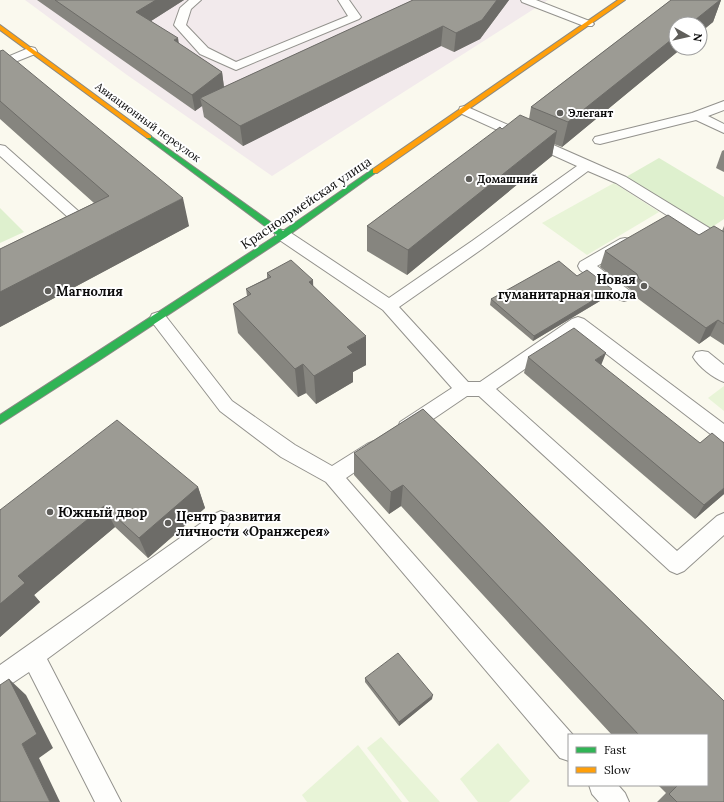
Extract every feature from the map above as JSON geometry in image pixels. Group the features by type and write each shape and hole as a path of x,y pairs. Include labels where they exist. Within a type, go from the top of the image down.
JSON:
{"street":[{"name":"Красноармейская улица","path":"1,417 158,318 283,235 622,0"},
{"name":"Авиационный переулок","path":"3,32 283,235"}],"lane":[{"path":"196,0 186,8 180,25 204,50 236,66 355,17 343,0"},
{"path":"526,0 588,24"},
{"path":"0,64 31,51"},
{"path":"600,140 697,116 724,104"},
{"path":"465,110 621,180 724,244"},
{"path":"697,116 724,129"},
{"path":"0,150 80,220 53,234"},
{"path":"389,306 477,245 587,165"},
{"path":"662,222 676,214"},
{"path":"624,295 586,266 641,234"},
{"path":"283,235 389,306 473,389 496,399 677,564 724,522"},
{"path":"158,318 226,406 288,451 333,476 568,748"},
{"path":"333,476 389,439 431,420 473,389 578,322 724,434"},
{"path":"702,358 724,375"},
{"path":"0,678 33,656 221,520"},
{"path":"33,656 108,802"},
{"path":"602,786 616,802"}],"shaded area":[{"path":"25,0 548,0 272,176 127,75"}],"green space":[{"path":"659,158 724,197 724,219 709,229 626,177"},
{"path":"614,183 659,212 587,255 542,223"},
{"path":"0,208 24,232 0,243"},
{"path":"724,386 724,411 708,398"},
{"path":"381,737 440,802 409,802 367,748"},
{"path":"498,743 530,781 509,802 478,802 460,779"},
{"path":"358,745 402,802 307,802 302,795"}],"building":[{"path":"55,0 156,0 136,12 178,38 174,40 222,72 192,95"},
{"path":"413,0 497,0 482,20 456,33 443,26 240,126 200,98"},
{"path":"671,0 720,0 700,16 668,16 668,42 568,122 531,107"},
{"path":"3,50 183,198 0,292 0,249 109,196 0,101 0,51"},
{"path":"520,115 557,131 408,250 367,226 500,127 502,129"},
{"path":"668,215 699,235 714,226 724,232 724,324 718,320 706,328 639,279 637,274 605,251"},
{"path":"291,260 313,280 309,282 366,336 347,347 353,353 314,376 303,364 295,369 233,304 251,294 246,289 271,277 267,273"},
{"path":"559,261 577,276 587,270 612,289 534,336 491,299"},
{"path":"574,328 606,353 595,360 700,443 712,433 724,443 724,488 704,505 528,357"},
{"path":"423,409 724,701 724,802 677,802 669,794 677,786 708,786 708,734 638,734 403,485 391,492 354,453"},
{"path":"117,420 198,487 139,538 104,506 18,576 25,583 0,604 0,510"},
{"path":"398,653 433,695 399,722 365,678"},
{"path":"9,679 37,734 22,744 50,802 0,802 0,685"}],"traffic: fast":[{"path":"149,137 283,235"},
{"path":"0,420 189,297 375,171"}],"traffic: slow":[{"path":"375,171 622,0"},
{"path":"0,27 149,137"}],"place":[{"name":"Элегант","path":"560,113"},
{"name":"Домашний","path":"469,179"},
{"name":"Новая гуманитарная школа","path":"644,286"},
{"name":"Магнолия","path":"48,291"},
{"name":"Южный двор","path":"50,512"},
{"name":"Центр развития личности «Оранжерея»","path":"168,523"}]}
